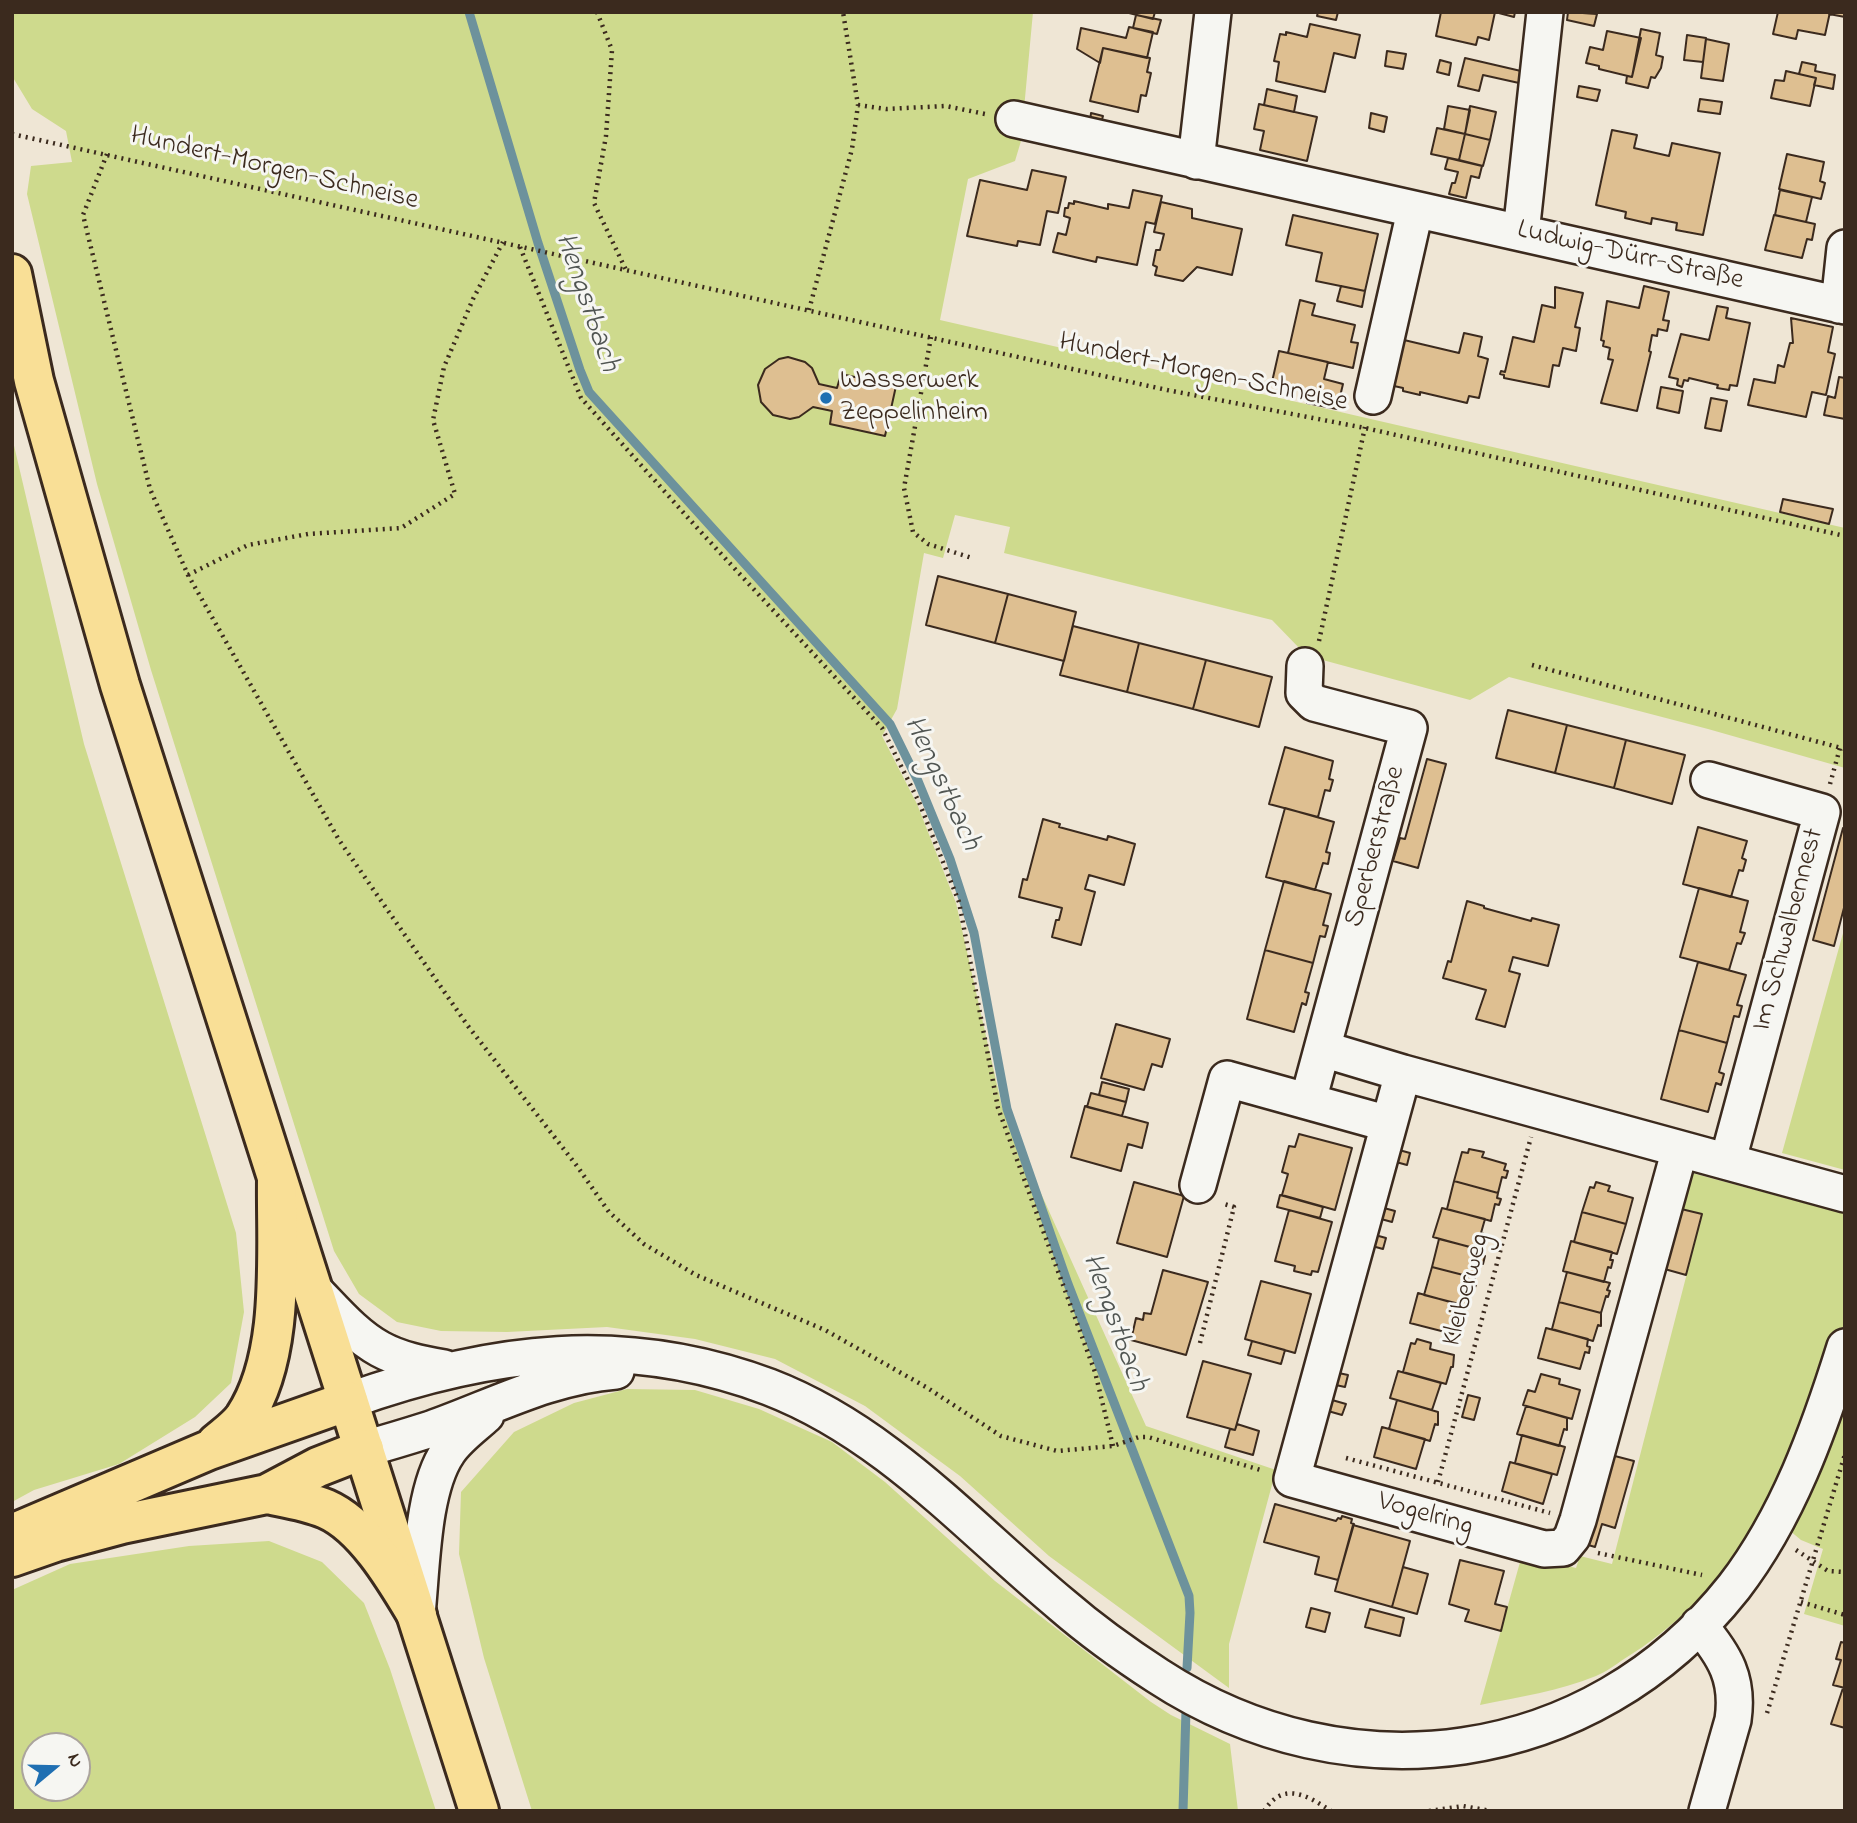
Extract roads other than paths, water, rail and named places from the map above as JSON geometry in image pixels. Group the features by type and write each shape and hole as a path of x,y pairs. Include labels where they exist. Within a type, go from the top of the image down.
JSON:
{"main road":[{"path":"12,274 34,381 96,603 478,1811"},
{"path":"209,1450 243,1420 261,1386 271,1349 275,1312 277,1179"},
{"path":"12,1534 209,1450 348,1401"},
{"path":"12,1557 122,1524 267,1494 318,1467 364,1450"},
{"path":"267,1494 327,1509 347,1522 389,1567 417,1615"}],"street":[{"path":"1196,161 1213,12"},
{"path":"1521,233 1545,12"},
{"name":"Ludwig-Dürr-Straße","path":"1014,119 1842,305"},
{"path":"1369,412 1415,211"},
{"path":"1842,305 1845,248"},
{"name":"Sperberstraße","path":"1305,667 1304,693 1314,703 1409,728 1308,1101"},
{"name":"Im Schwalbennest","path":"1709,780 1822,812 1728,1160"},
{"path":"1323,1049 1845,1194"},
{"path":"1198,1185 1227,1079 1389,1124 1403,1073"},
{"name":"Vogelring","path":"1389,1124 1297,1463 1544,1549 1571,1534 1680,1149"},
{"path":"313,1289 350,1326 378,1348 410,1361 454,1370"},
{"path":"348,1401 407,1380 551,1353 654,1356 743,1378 773,1389 848,1426 870,1440 1063,1606 1161,1678 1211,1706 1259,1727 1303,1740 1358,1750 1426,1751 1470,1745 1517,1734 1592,1705 1665,1657 1699,1625 1737,1583 1770,1533 1807,1455 1845,1347"},
{"path":"364,1450 432,1429 541,1385 590,1373 697,1367"},
{"path":"417,1615 428,1507 435,1476 448,1450 499,1403"},
{"path":"1699,1625 1726,1662 1734,1692 1733,1720 1707,1811"}],"waterway":[{"name":"Hengstbach","path":"469,12 538,243 589,392 890,724 918,781 950,859 974,933 1007,1109 1068,1284 1189,1596 1187,1668"},
{"name":"Hengstbach","path":"1183,1811 1186,1710"}],"place":[{"name":"Wasserwerk Zeppelinheim","path":"826,398"}]}
